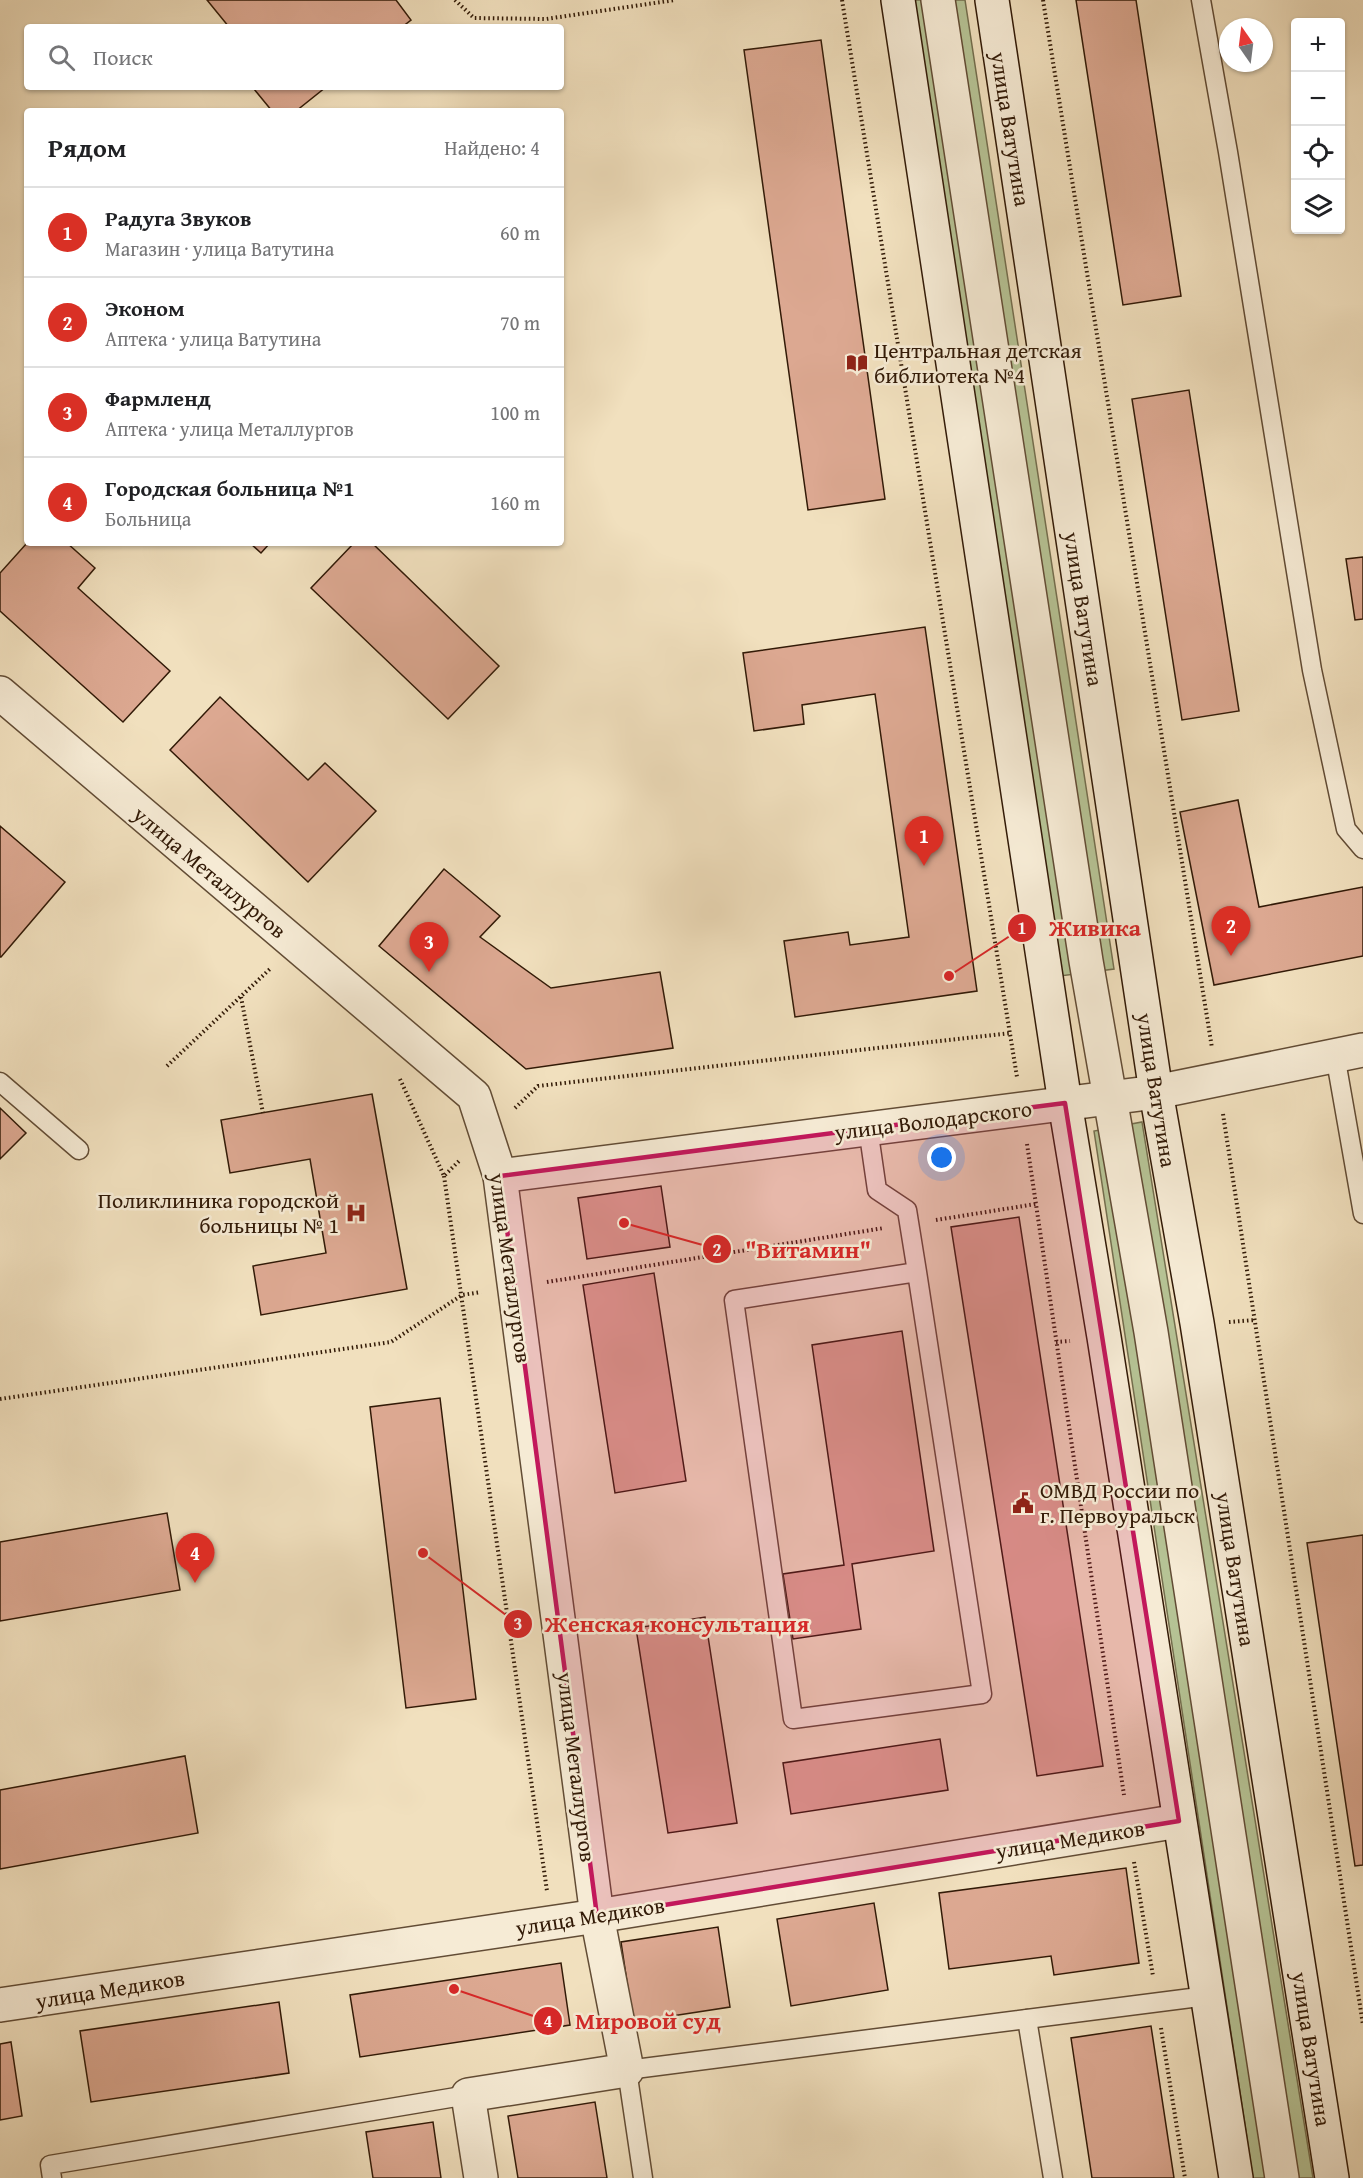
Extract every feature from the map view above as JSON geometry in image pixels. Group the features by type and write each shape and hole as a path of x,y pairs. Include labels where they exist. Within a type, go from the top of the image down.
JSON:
{"street":[{"path":"898,0 1065,1103 1236,2178"},
{"path":"938,0 1081,926 1151,1332 1281,2178"},
{"name":"улица Ватутина","path":"992,0 1156,1092 1198,1335 1332,2178"},
{"name":"улица Металлургов","path":"0,693 474,1096 500,1176 597,1916 627,2070"},
{"name":"улица Володарского","path":"500,1176 1156,1092 1349,1053"},
{"name":"улица Медиков","path":"0,2005 597,1916 1179,1821"},
{"path":"481,2178 468,2095 627,2070"}],"lane":[{"path":"1202,0 1312,670 1346,829 1363,849"},
{"path":"1349,1053 1363,1214"},
{"path":"0,1082 79,1150"},
{"path":"868,1128 877,1190 907,1210 917,1272 982,1694 793,1719 735,1300 917,1272"},
{"path":"643,2178 627,2070 1207,1995"},
{"path":"1027,2019 1053,2178"},
{"path":"52,2178 50,2165 468,2095"}],"path":[{"path":"456,0 474,18 546,19 675,0"},
{"path":"1043,0 1217,1079 1363,2025"},
{"path":"167,1066 271,968 280,975"},
{"path":"241,996 263,1113"},
{"path":"444,1176 538,1086 1011,1033"},
{"path":"398,1075 444,1176 551,1923"},
{"path":"0,1399 391,1342 462,1295 1036,1204"}],"highlighted area":[{"path":"1065,1103 1179,1821 597,1916 500,1176"}],"green space":[{"path":"910,0 965,0 1114,969 1060,976"},
{"path":"1142,1122 1313,2178 1253,2178 1094,1131"}],"building":[{"path":"207,0 396,0 411,20 406,24 227,24"},
{"path":"1076,0 1136,0 1181,296 1123,305"},
{"path":"821,40 885,499 808,510 744,50"},
{"path":"255,90 322,90 300,108 270,108"},
{"path":"1189,390 1239,711 1182,720 1132,399"},
{"path":"24,546 70,546 95,568 78,588 170,671 123,722 0,611 0,573"},
{"path":"253,546 267,546 261,553"},
{"path":"351,546 375,546 499,666 448,719 311,588"},
{"path":"1363,557 1363,619 1355,620 1346,559"},
{"path":"925,627 977,991 795,1017 784,941 848,932 850,945 909,937 875,694 802,705 804,724 754,731 743,653"},
{"path":"220,697 308,780 325,763 376,811 308,882 170,750"},
{"path":"1238,800 1259,907 1363,887 1363,956 1214,985 1180,812"},
{"path":"0,826 65,882 1,957 0,957"},
{"path":"444,869 500,916 480,937 551,988 660,972 673,1048 526,1069 379,946"},
{"name":"Поликлиника городской больницы № 1","path":"372,1094 407,1289 261,1315 253,1266 326,1253 310,1159 230,1173 221,1120"},
{"path":"0,1108 26,1133 0,1159"},
{"path":"661,1186 670,1247 587,1259 578,1198"},
{"path":"1019,1217 1103,1766 1037,1776 951,1227"},
{"path":"654,1273 686,1481 615,1493 583,1285"},
{"path":"902,1331 934,1551 852,1564 861,1629 793,1639 783,1574 844,1565 812,1345"},
{"path":"440,1398 476,1699 406,1708 370,1407"},
{"path":"167,1513 180,1590 0,1621 0,1542"},
{"path":"1363,1535 1363,1865 1355,1866 1307,1543"},
{"path":"705,1617 737,1823 668,1833 636,1628"},
{"path":"940,1739 948,1790 791,1814 783,1763"},
{"path":"185,1756 198,1833 0,1869 0,1790"},
{"path":"1126,1868 1139,1963 1054,1975 1051,1956 949,1969 939,1893"},
{"path":"874,1903 888,1990 791,2006 777,1919"},
{"path":"718,1927 730,2007 633,2022 621,1942"},
{"path":"561,1963 570,2025 360,2057 350,1995"},
{"path":"279,2002 289,2073 91,2102 80,2031"},
{"path":"1151,2026 1174,2178 1092,2178 1071,2038"},
{"path":"11,2042 22,2116 0,2120 0,2044"},
{"path":"595,2102 607,2178 518,2178 508,2116"},
{"path":"433,2122 441,2178 373,2178 366,2132"}],"place":[{"name":"Центральная детская библиотека №4","path":"857,363"},
{"name":"Радуга Звуков","path":"924,866"},
{"name":"Эконом","path":"1231,956"},
{"name":"Фармленд","path":"429,972"},
{"name":"Живика","path":"949,976"},
{"name":"Поликлиника городской больницы № 1","path":"356,1213"},
{"name":"\"Витамин\"","path":"624,1223"},
{"name":"ОМВД России по г. Первоуральск","path":"1023,1503"},
{"name":"Женская консультация","path":"423,1553"},
{"name":"Городская больница №1","path":"195,1583"},
{"name":"Мировой суд","path":"454,1989"}]}
